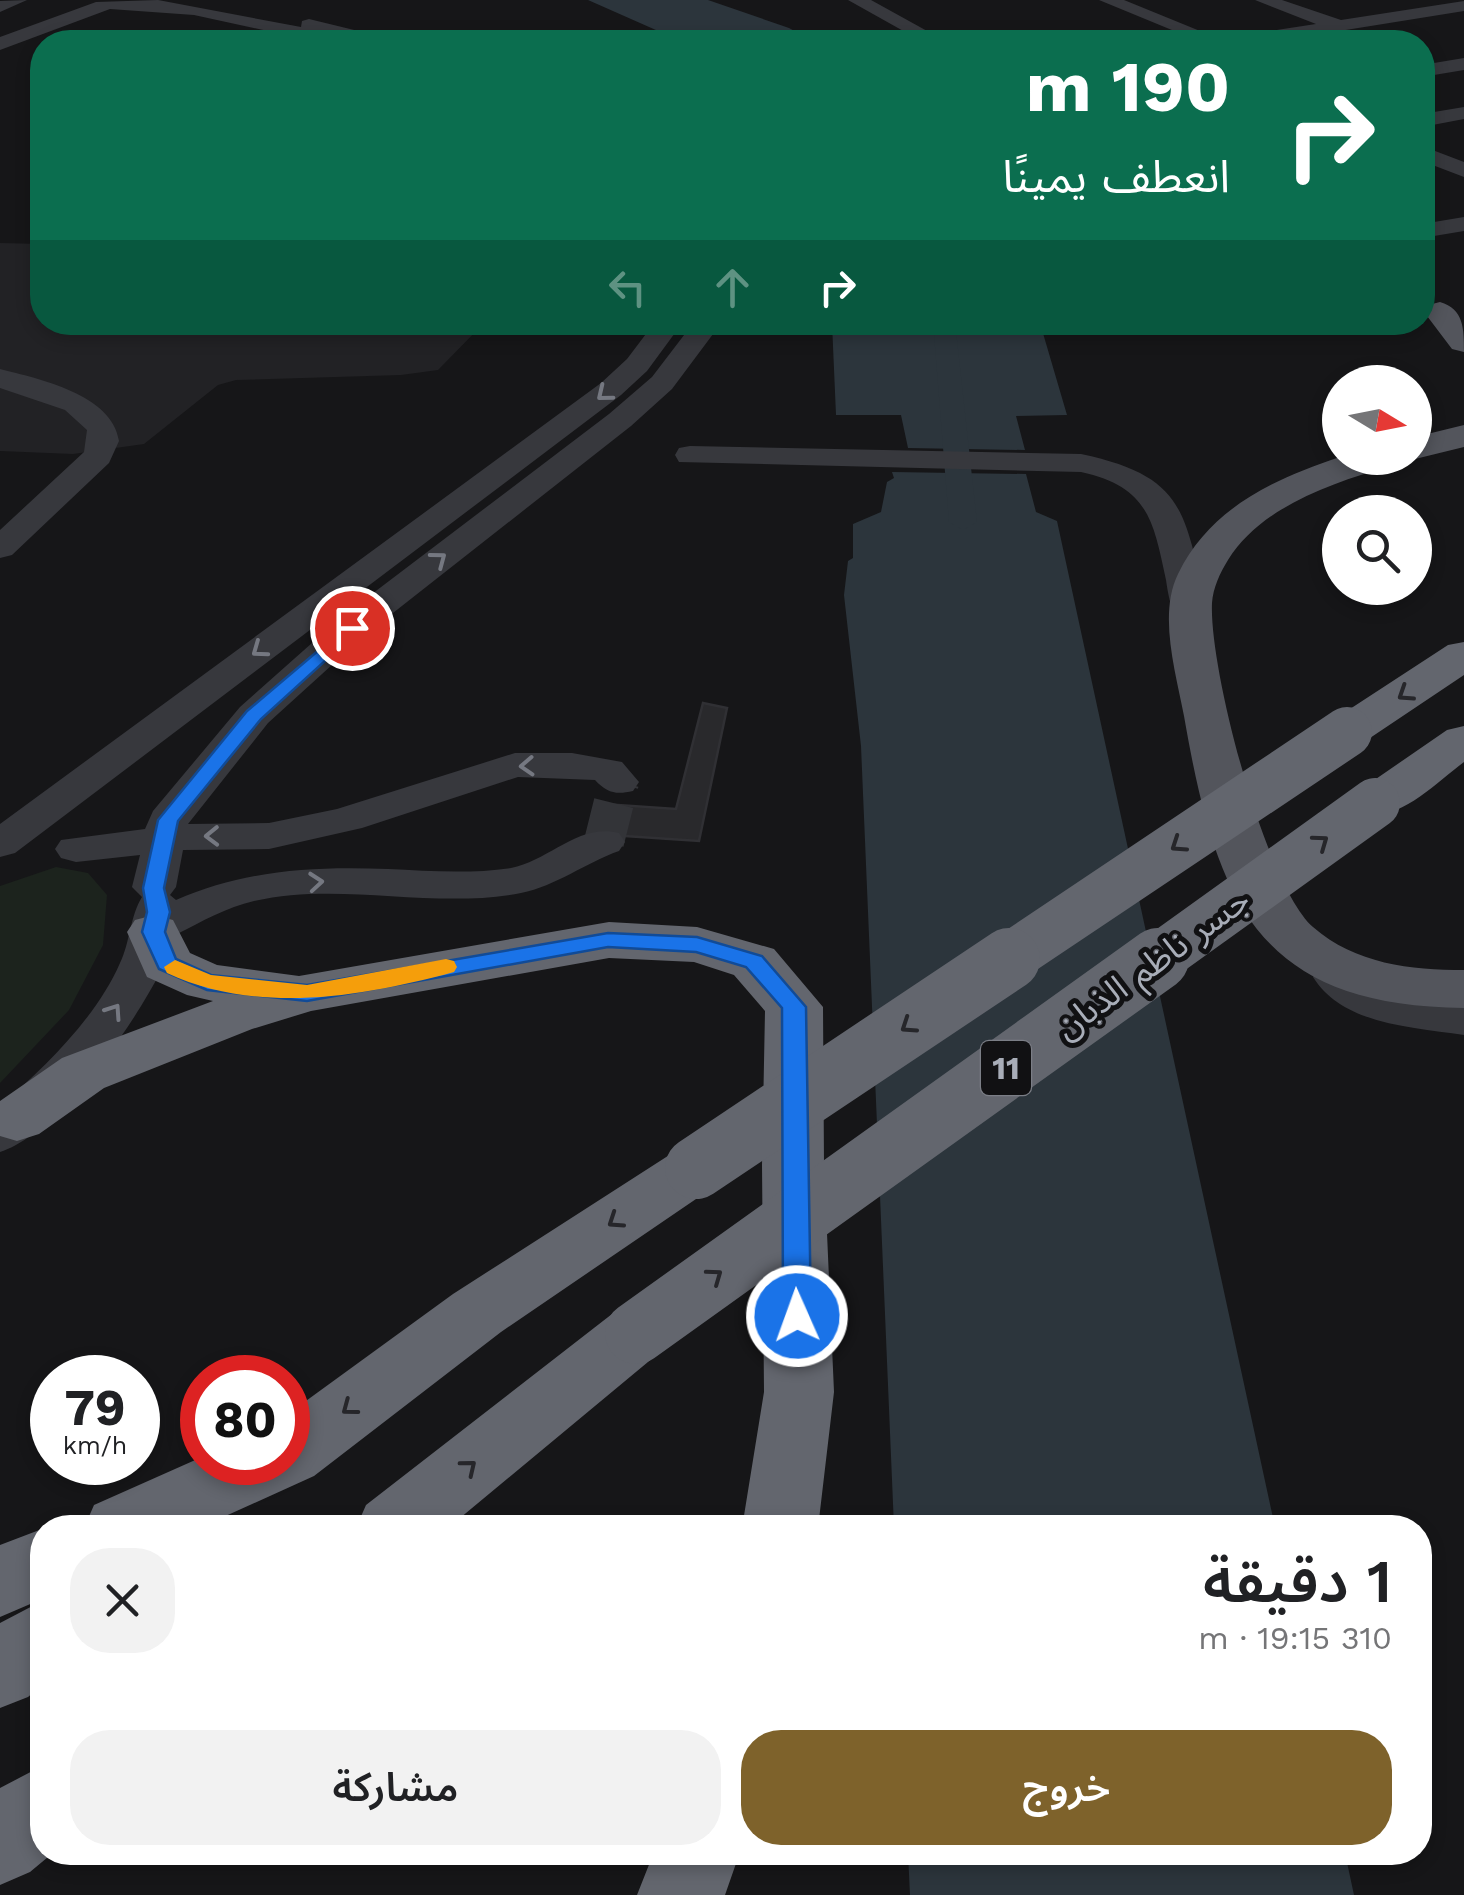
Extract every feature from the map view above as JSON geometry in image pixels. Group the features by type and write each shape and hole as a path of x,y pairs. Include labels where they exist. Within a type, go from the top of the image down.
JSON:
{"highway":[{"path":"310,1436 476,1313 1464,655"},
{"name":"جسر ناظم الذبان","path":"409,1515 636,1332 1464,740"},
{"path":"154,915 167,964 207,982 307,993"},
{"path":"9,1126 83,1073 176,1034 307,993 608,940 697,944 754,962 794,1007 793,1166 799,1392 782,1515"},
{"path":"150,1515 219,1485"},
{"path":"207,1515 246,1485"},
{"path":"0,1582 30,1568"},
{"path":"0,1670 30,1647"},
{"path":"0,1842 30,1818"},
{"path":"681,1895 692,1865"}],"main road":[{"path":"1442,314 1464,342"},
{"path":"1432,444 1464,436"},
{"path":"1332,475 1274,497 1237,524 1200,572 1190,610 1207,723 1240,846 1276,921 1293,939 1363,976 1430,990 1464,990"},
{"path":"1363,976 1464,969"}],"street":[{"path":"0,7 18,0"},
{"path":"0,32 89,0"},
{"path":"35,30 86,10 142,0 174,3 300,30"},
{"path":"201,0 308,30"},
{"path":"857,0 914,30"},
{"path":"1108,0 1186,30"},
{"path":"1264,0 1341,26"},
{"path":"1316,30 1464,6"},
{"path":"0,44 30,32"},
{"path":"1435,69 1464,64"},
{"path":"1435,119 1464,113"},
{"path":"1435,158 1464,170"},
{"path":"1435,230 1464,224"},
{"path":"7,858 611,389 637,366 660,335"},
{"path":"9,1126 92,1042 119,1005 154,915 168,820 254,715 352,628 634,408 672,372 699,335"},
{"path":"0,378 75,404 102,426 104,441 98,456 0,548"},
{"path":"690,455 1044,462 1111,468 1135,476 1152,490 1163,508 1190,610"},
{"path":"7,858 164,839 270,836 328,824 515,765 572,765 608,770 619,782"},
{"path":"154,915 257,887 330,880 415,884 523,879 577,850 604,842"},
{"path":"76,849 116,858 145,875 154,915"},
{"path":"1363,976 1336,978 1342,990 1363,1000 1464,1018"}],"shaded area":[{"path":"588,0 708,0 793,30 656,30"},
{"path":"0,243 30,244 30,335 472,335 438,370 401,375 236,380 218,385 144,444 73,454 0,451"},
{"path":"833,335 1044,335 1067,415 1016,416 1025,450 908,448 901,415 836,415"},
{"path":"892,472 1026,474 1036,512 1057,521 1272,1515 893,1515 861,746 844,595 848,561 853,558 853,524 881,512 887,482 894,478"},
{"path":"56,867 88,873 107,895 103,945 69,1010 0,1083 0,886"},
{"path":"909,1865 1348,1865 1354,1895 910,1895"}],"building":[{"path":"703,703 727,708 699,841 625,836 619,829 597,828 604,804 676,809"}],"waterway":[{"path":"945,335 963,522"}],"tunnel":[{"path":"604,842 619,782"}],"slow traffic":[{"path":"175,967 207,982 307,993 446,967"}],"route":[{"path":"352,628 254,715 168,820 154,888 158,912 154,932 167,964 207,982 307,993 608,940 697,944 754,962 794,1007 797,1316"}]}
